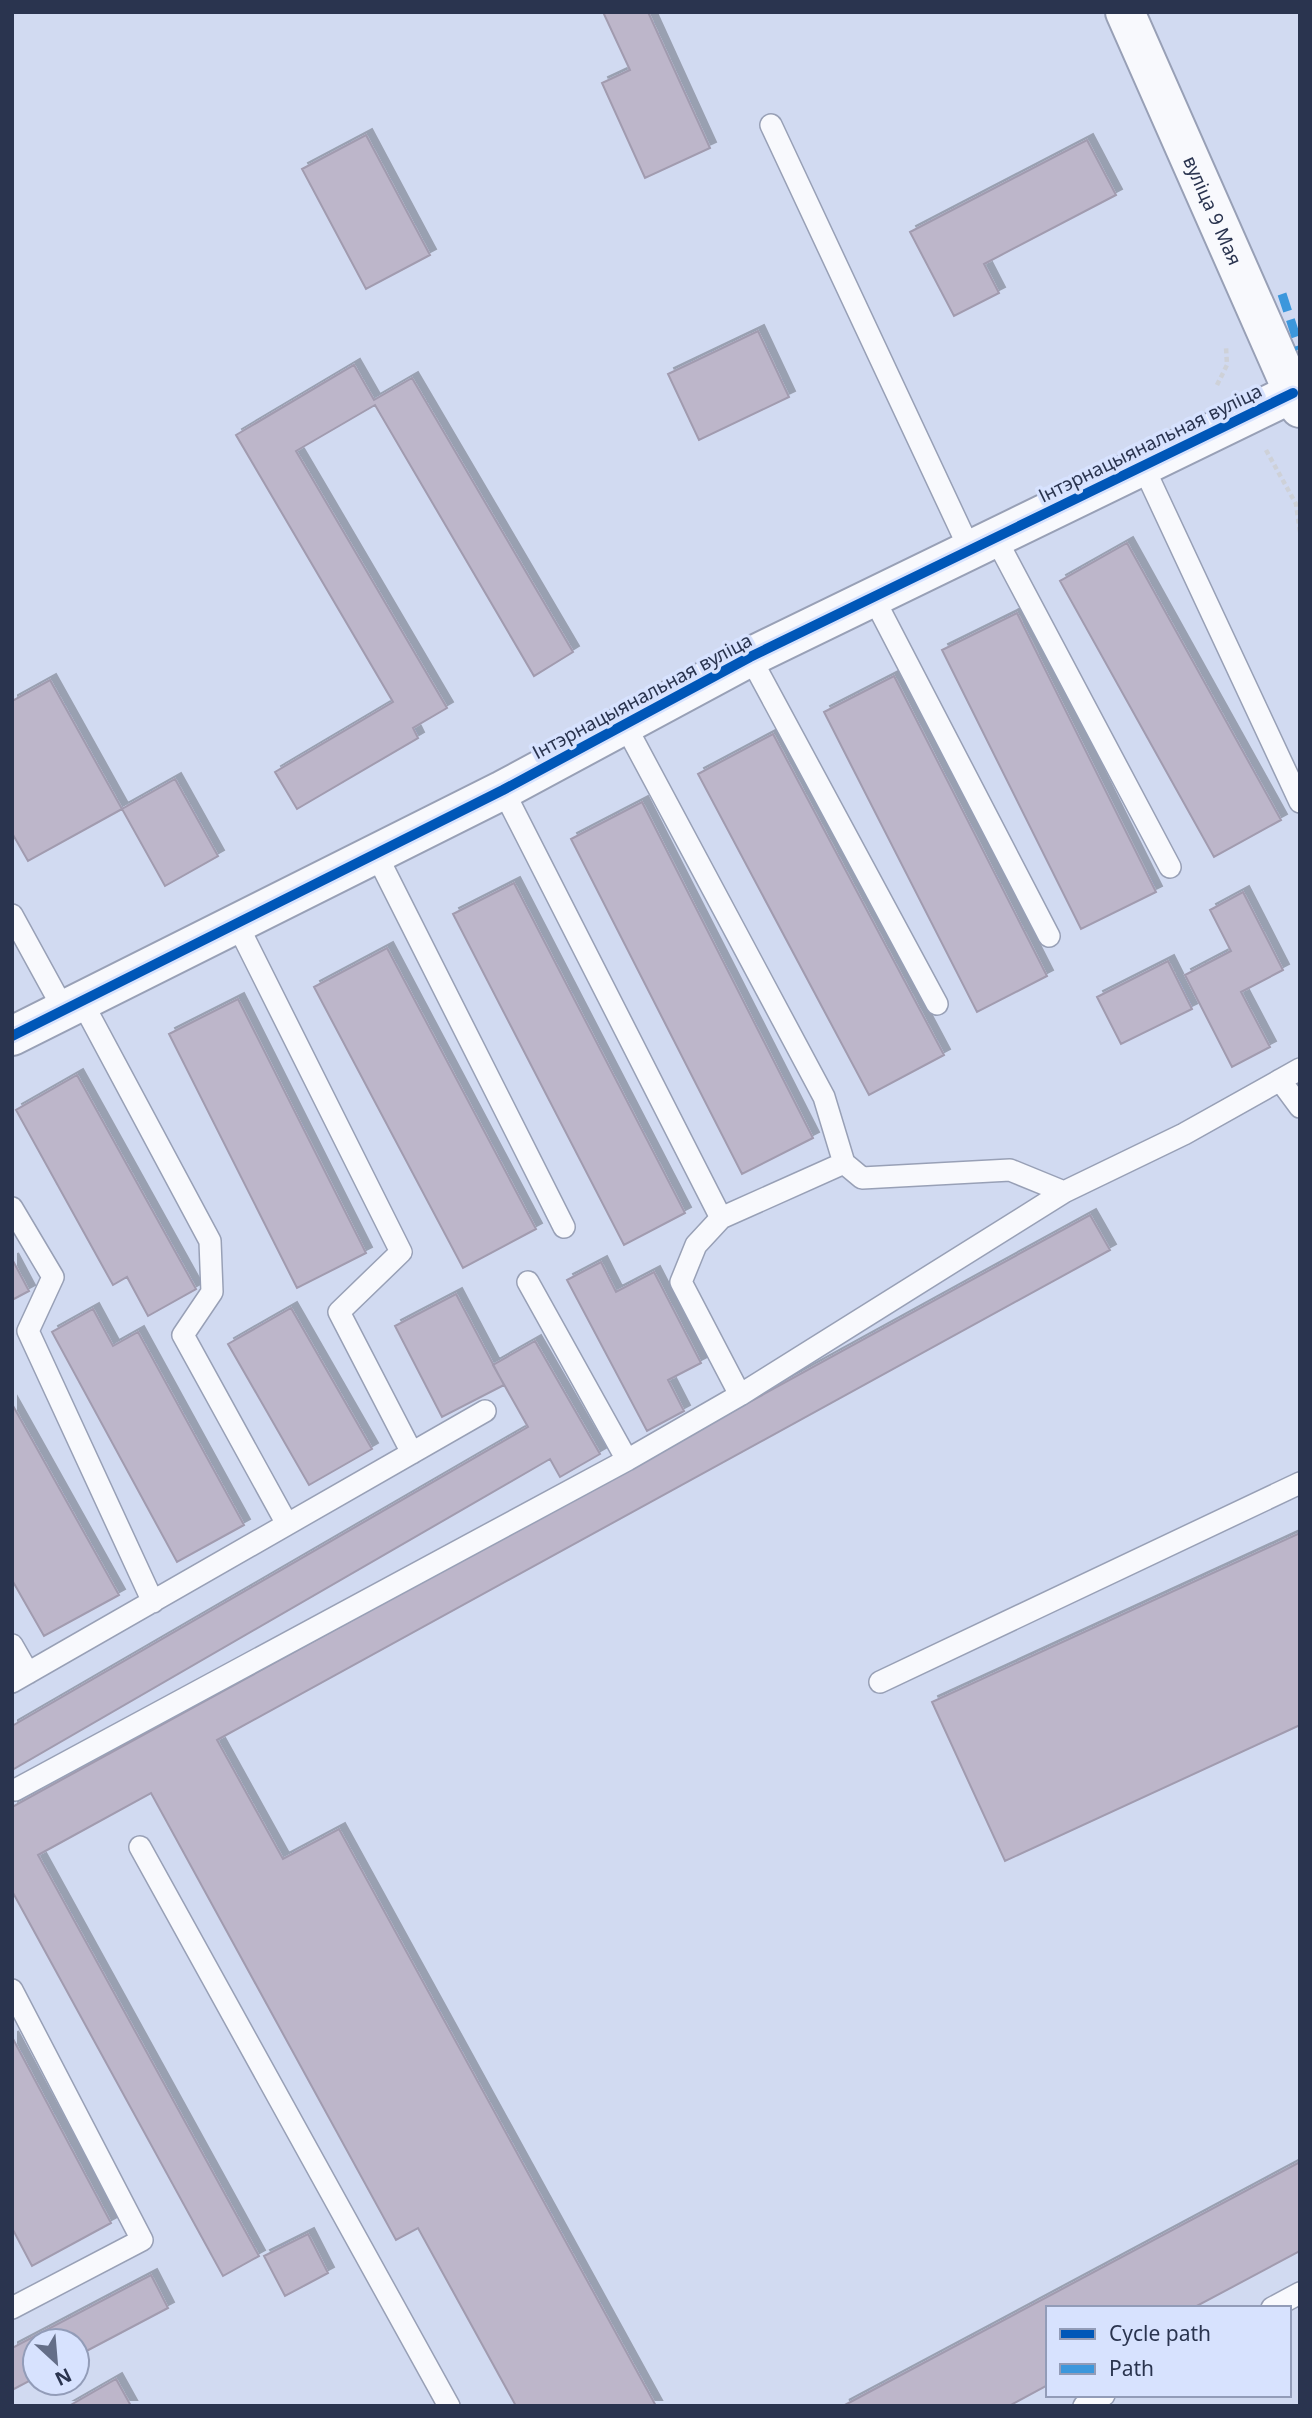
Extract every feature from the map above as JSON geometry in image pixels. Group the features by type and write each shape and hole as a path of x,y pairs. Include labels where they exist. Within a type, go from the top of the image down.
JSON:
{"street":[{"name":"вуліца 9 Мая","path":"1125,12 1296,401"},
{"name":"Інтэрнацыянальная вуліца","path":"12,1036 503,790 750,657 1143,466 1296,401"}],"lane":[{"path":"771,125 982,544 1170,867"},
{"path":"1143,466 1300,802"},
{"path":"873,597 1049,936"},
{"path":"750,657 937,1004"},
{"path":"625,725 824,1097 844,1163 862,1178 1010,1170 1064,1192"},
{"path":"503,790 721,1217"},
{"path":"376,854 564,1227"},
{"path":"12,915 73,1005 211,1241 212,1292 183,1335 288,1524"},
{"path":"237,925 401,1252 339,1312 412,1453"},
{"path":"15,1790 627,1460 740,1395 1064,1192 1184,1134 1300,1069"},
{"path":"1280,1080 1300,1107"},
{"path":"740,1395 681,1282 696,1245 721,1217 844,1163"},
{"path":"12,1208 53,1277 28,1331 152,1602"},
{"path":"528,1282 627,1460"},
{"path":"12,1645 20,1677 485,1411"},
{"path":"880,1682 1300,1483"},
{"path":"140,1847 449,2406"},
{"path":"12,1990 142,2240 13,2306"},
{"path":"1276,2306 1300,2293"},
{"path":"1084,2406 1100,2397"}],"building":[{"path":"603,12 648,12 710,148 645,178 602,83 630,70"},
{"path":"366,135 430,255 366,289 302,169"},
{"path":"1087,140 1116,195 984,264 999,293 954,316 910,232"},
{"path":"758,331 789,397 699,440 668,374"},
{"path":"354,365 374,400 412,378 573,652 534,676 375,405 296,451 447,708 413,728 418,738 297,809 275,772 393,702 236,435"},
{"path":"1127,543 1281,820 1214,857 1060,581"},
{"path":"1017,613 1156,892 1081,929 942,650"},
{"path":"894,676 1047,976 977,1012 824,712"},
{"path":"50,680 122,809 28,861 12,833 12,701"},
{"path":"773,734 944,1055 869,1095 698,774"},
{"path":"175,779 218,856 165,886 122,809"},
{"path":"642,802 813,1138 742,1174 571,839"},
{"path":"514,883 685,1213 624,1245 453,914"},
{"path":"1243,892 1283,970 1241,992 1270,1047 1232,1067 1185,975 1231,951 1210,910"},
{"path":"387,948 536,1229 463,1268 314,987"},
{"path":"1168,961 1192,1009 1121,1044 1097,997"},
{"path":"238,999 366,1253 297,1288 169,1034"},
{"path":"77,1075 196,1289 148,1316 127,1277 113,1285 16,1110"},
{"path":"1090,1215 1110,1250 217,1740 283,1859 339,1829 656,2406 516,2406 418,2228 396,2240 151,1793 38,1855 259,2256 223,2276 12,1891 12,1807"},
{"path":"12,1259 29,1291 12,1300"},
{"path":"601,1262 616,1292 654,1272 701,1363 668,1380 684,1411 647,1431 567,1280"},
{"path":"456,1294 504,1385 442,1417 395,1326"},
{"path":"291,1308 372,1449 309,1485 228,1344"},
{"path":"93,1309 113,1346 138,1332 244,1525 177,1562 52,1332"},
{"path":"535,1341 600,1454 560,1477 550,1459 12,1770 12,1726 528,1427 493,1365"},
{"path":"12,1404 119,1595 44,1636 12,1580"},
{"path":"1300,1533 1300,1725 1005,1861 932,1702"},
{"path":"12,2037 111,2223 32,2266 12,2228"},
{"path":"1300,2162 1300,2251 1197,2306 1046,2306 1046,2386 1009,2406 843,2406"},
{"path":"308,2234 328,2273 285,2296 264,2256"},
{"path":"151,2275 168,2308 91,2349 91,2327 52,2327"},
{"path":"21,2343 21,2385 12,2390 12,2348"},
{"path":"116,2379 131,2406 69,2406 85,2397 91,2397 91,2393"}],"marked path":[{"path":"1282,294 1300,349"}],"cycle path":[{"path":"12,1036 503,790 750,657 1293,393"}]}
